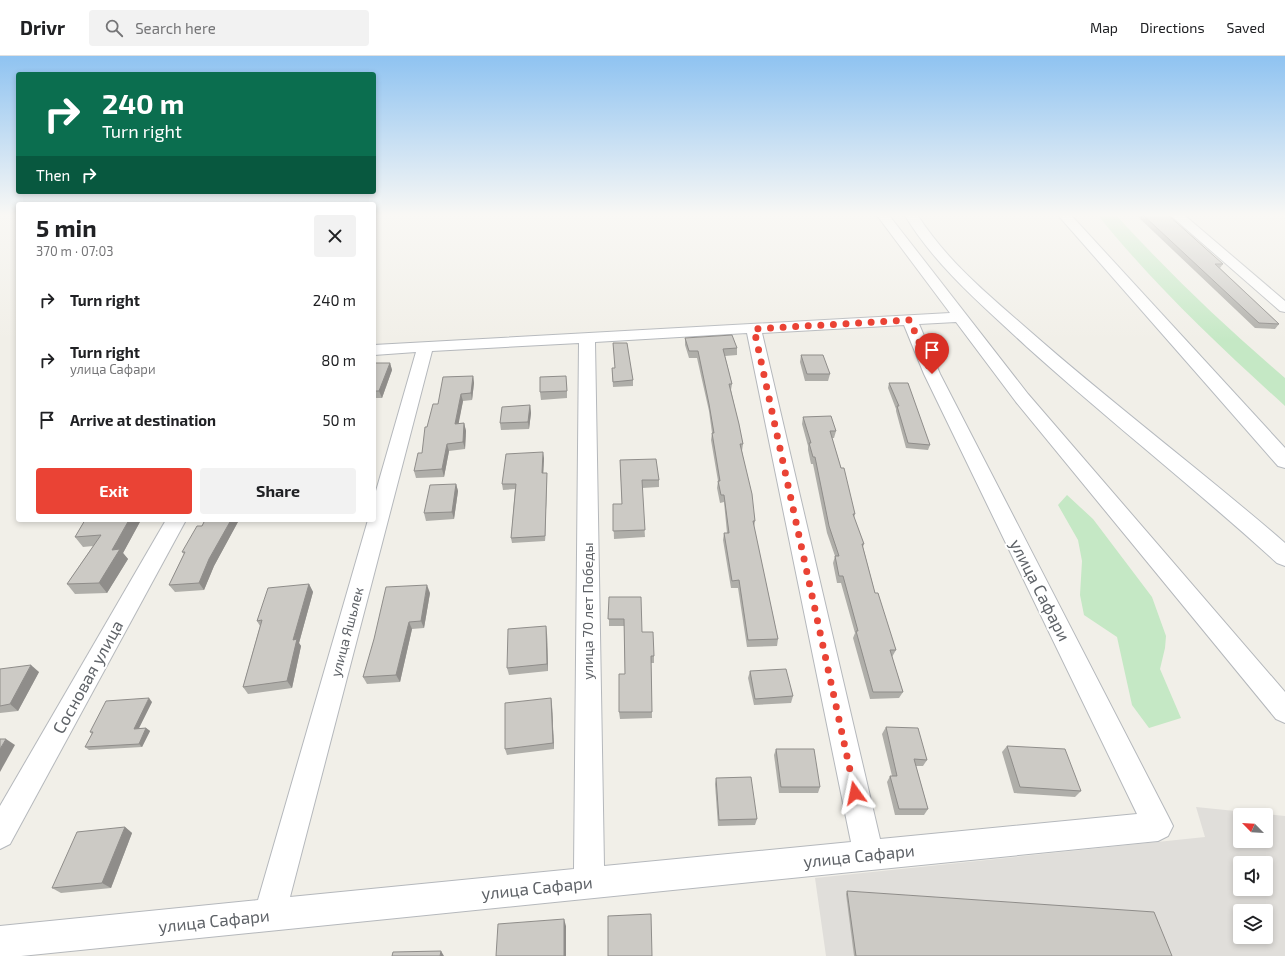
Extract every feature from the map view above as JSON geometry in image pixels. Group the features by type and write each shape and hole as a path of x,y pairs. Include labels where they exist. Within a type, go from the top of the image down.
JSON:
{"main road":[{"path":"942,256 983,299 1065,372 1192,475 1285,557"},
{"path":"1101,256 1285,460"}],"street":[{"path":"913,256 1022,398 1285,711"},
{"path":"1224,256 1285,308"},
{"path":"376,350 959,317"},
{"name":"улица Сафари","path":"0,942 1158,826 932,374 910,320"},
{"path":"754,329 869,855"},
{"name":"улица 70 лет Победы","path":"587,339 589,883"},
{"name":"улица Яшьлек","path":"270,915 425,348"},
{"name":"Сосновая улица","path":"0,834 175,522"}],"shaded area":[{"path":"1196,807 1233,811 1233,848 1273,848 1273,815 1285,816 1285,956 826,956 815,878 1205,837"}],"green space":[{"path":"1133,256 1154,256 1197,299 1285,378 1285,406 1187,314"},
{"path":"1067,495 1093,519 1152,597 1166,636 1160,669 1181,718 1149,728 1132,705 1117,637 1084,615 1080,595 1082,561 1078,540 1058,505"}],"building":[{"path":"1187,256 1214,256 1223,264 1215,264 1279,324 1259,323"},
{"path":"732,335 737,348 723,349 732,384 729,384 743,444 740,444 752,494 755,521 753,521 778,639 748,640 739,580 732,581 724,533 729,533 724,495 721,495 718,481 720,481 712,433 714,433 698,351 689,351 685,338"},
{"path":"613,343 627,343 633,380 613,382 612,368 615,368"},
{"path":"801,355 823,355 830,374 807,374"},
{"path":"376,363 390,363 379,391 376,391"},
{"path":"473,376 471,393 461,394 455,424 464,423 463,442 447,444 442,469 414,471 418,453 422,453 425,427 427,427 433,404 438,404 443,377"},
{"path":"566,376 567,391 540,392 540,377"},
{"path":"889,383 908,383 930,445 908,443 897,406 899,406"},
{"path":"530,405 528,422 500,423 502,407"},
{"path":"831,416 836,431 830,431 841,468 844,468 855,514 853,514 864,544 862,544 875,593 878,593 896,650 890,650 903,692 873,692 843,576 839,576 835,556 839,556 829,526 815,457 813,457 809,443 811,443 803,417"},
{"path":"543,452 542,473 547,473 545,536 511,538 516,484 502,484 506,454"},
{"path":"656,459 659,480 642,480 645,530 613,531 613,504 622,504 620,460"},
{"path":"456,484 452,512 424,513 430,485"},
{"path":"84,522 128,522 112,550 120,549 99,583 67,584 101,535 75,537"},
{"path":"204,522 230,522 209,559 199,583 169,585 185,552 182,552 197,526 202,526"},
{"path":"309,584 293,640 297,639 287,681 243,687 262,620 257,621 268,588"},
{"path":"427,585 421,621 409,622 396,675 363,677 374,639 386,587"},
{"path":"609,597 641,597 642,632 653,632 654,656 651,656 652,712 619,712 619,674 625,674 624,619 608,619"},
{"path":"546,626 547,664 507,668 508,629"},
{"path":"31,665 10,704 0,706 0,669"},
{"path":"786,669 793,696 755,699 750,671"},
{"path":"149,698 134,729 146,728 139,744 85,747 93,732 90,732 106,701"},
{"path":"551,698 553,743 505,749 505,703"},
{"path":"886,727 918,728 927,760 914,759 928,809 899,809 890,776 897,776"},
{"path":"0,739 6,739 0,749"},
{"path":"1007,746 1065,749 1081,791 1020,787"},
{"path":"776,749 814,749 820,787 781,787"},
{"path":"751,777 757,819 719,820 716,778"},
{"path":"125,827 102,883 52,888 77,832"},
{"path":"847,891 1154,912 1172,956 856,956"},
{"path":"651,914 652,956 608,956 608,916"},
{"path":"564,919 564,956 496,956 498,924"},
{"path":"441,951 440,956 392,956 393,952"}],"route":[{"path":"855,793 754,329 910,320 932,374"}]}
